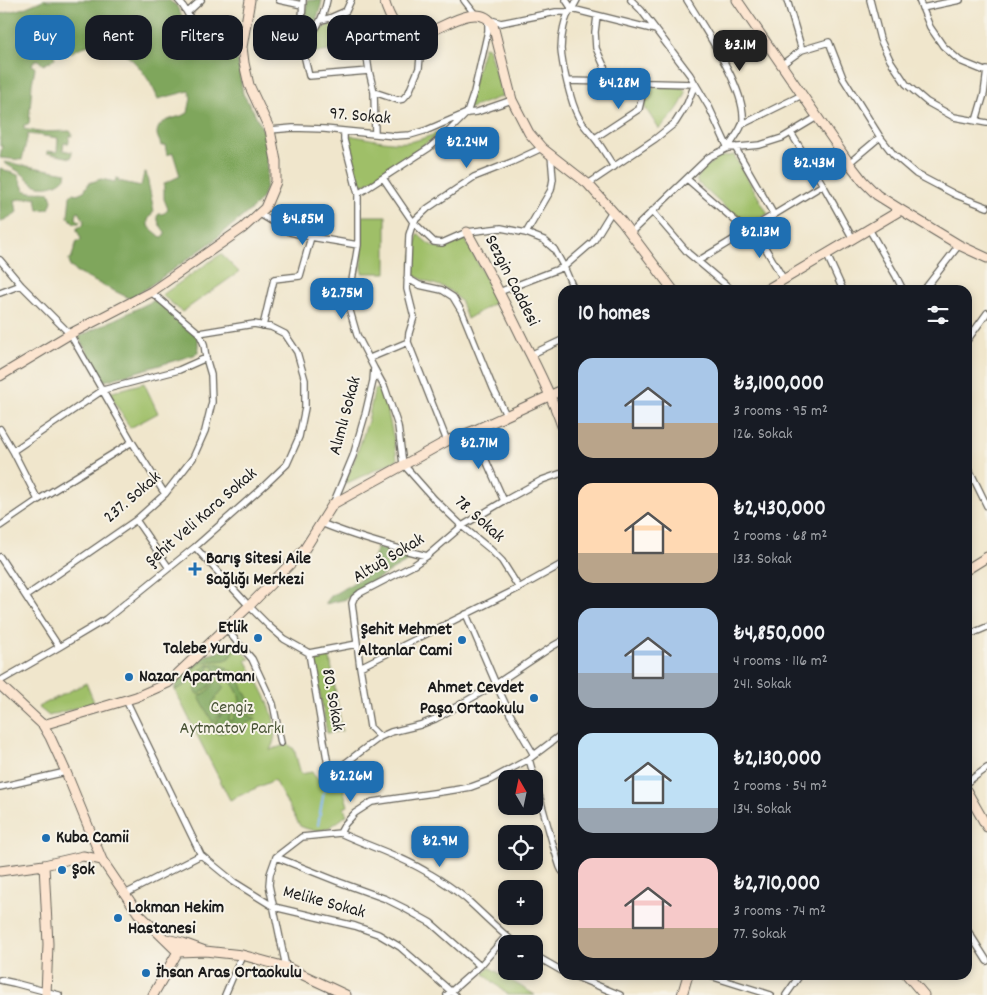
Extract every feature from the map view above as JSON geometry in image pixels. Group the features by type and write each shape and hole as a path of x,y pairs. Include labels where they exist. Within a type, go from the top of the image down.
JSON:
{"street":[{"path":"178,0 190,15"},
{"path":"188,12 201,0"},
{"path":"243,41 250,0"},
{"path":"279,0 302,2 302,15"},
{"path":"317,26 324,14 327,0"},
{"path":"321,20 346,11 351,0"},
{"path":"384,0 390,15"},
{"path":"464,0 474,13"},
{"path":"566,0 570,10"},
{"path":"577,0 570,10 562,33 561,49 567,81 577,114 583,126 595,138 614,167"},
{"path":"631,0 641,10 690,76 728,148"},
{"path":"687,0 722,58 735,85 743,108 743,124"},
{"path":"737,0 849,163 864,181 877,194 901,210 959,245 987,258"},
{"path":"789,0 802,50"},
{"path":"870,0 880,39 890,60 906,84 927,102 954,117 987,123"},
{"path":"920,0 930,27 943,46 960,62 987,71 984,94 976,121"},
{"path":"922,8 960,0"},
{"path":"438,28 464,14 480,13 491,20 501,23 570,10 656,30"},
{"path":"597,16 596,48 604,66 607,82"},
{"path":"491,20 512,100 529,133 542,148 588,184 630,233 668,285"},
{"path":"358,194 429,148 467,113 476,83 488,24 491,20"},
{"path":"781,65 802,50 829,42 843,78 880,137 894,155 916,174 956,195 987,207"},
{"path":"0,376 70,334 151,292 244,228 265,208 276,182 276,162 270,130 250,85 243,55"},
{"path":"305,60 309,76 369,72"},
{"path":"367,60 374,92 374,134"},
{"path":"374,92 398,100 403,98 409,92 419,68 420,60"},
{"path":"567,81 695,84"},
{"path":"595,138 639,109 645,83"},
{"path":"588,184 655,139 675,123 688,104 695,84"},
{"path":"728,148 743,124 802,95"},
{"name":"97. Sokak","path":"270,130 293,128 324,129 395,136 410,135 467,113 477,112 512,100"},
{"path":"630,233 709,157 728,148 760,145 782,138 817,117"},
{"name":"Alımlı Sokak","path":"333,504 353,456 365,416 374,368 357,334 348,304 358,244 358,194 344,140 344,132"},
{"path":"790,132 823,185 853,239"},
{"path":"849,163 880,137"},
{"path":"735,147 774,215"},
{"path":"447,441 408,342 414,317 407,289 409,234 413,222 428,208 474,176 512,162 542,148"},
{"path":"526,233 551,190 553,179 551,155"},
{"path":"383,178 413,222 434,242 442,243 467,232 502,228 526,233 544,240 554,249 572,285"},
{"path":"687,178 747,231"},
{"path":"698,261 823,185"},
{"path":"779,285 784,280 901,210"},
{"path":"499,292 564,267 592,242 612,211"},
{"path":"652,211 688,253 725,285"},
{"path":"260,214 290,232 358,244"},
{"path":"753,227 784,280"},
{"path":"869,229 900,285"},
{"name":"Sezgin Caddesi","path":"467,232 551,396 558,415"},
{"path":"151,292 199,334 254,324 263,326 274,279 300,276 311,237"},
{"path":"928,285 959,245"},
{"path":"827,255 841,285"},
{"path":"0,260 21,285 70,334 104,390 132,442 165,494"},
{"path":"408,278 419,286 442,290 452,298 462,312 506,415"},
{"path":"0,293 21,285"},
{"path":"972,334 987,313"},
{"name":"Şehit Veli Kara Sokak","path":"0,681 106,618 195,547 287,464 299,437 305,408 305,380 297,352 284,334 271,327 263,326"},
{"name":"237. Sokak","path":"26,596 136,520 165,494 192,458 205,431 212,402 211,376 204,344 199,334"},
{"path":"370,358 408,342"},
{"path":"530,355 558,342"},
{"path":"13,451 104,390 179,370 206,358"},
{"path":"374,368 385,388 398,426 403,464"},
{"path":"43,725 126,700 168,683 249,606 304,550 333,504 447,441 558,392"},
{"path":"0,429 38,500"},
{"path":"473,431 504,501"},
{"path":"0,526 38,500 132,442"},
{"name":"78. Sokak","path":"403,464 434,499 502,561 519,588"},
{"name":"Altuğ Sokak","path":"380,737 370,727 357,644 352,603 354,598 414,565 462,526 542,480 558,474"},
{"path":"972,475 987,506"},
{"path":"136,520 168,568"},
{"path":"321,522 382,545 427,556"},
{"name":"80. Sokak","path":"195,547 249,606 284,639 309,653 330,768 339,768 380,737"},
{"path":"0,557 60,647"},
{"path":"972,567 987,558"},
{"path":"360,667 519,588 558,566"},
{"path":"466,614 510,714 531,742 531,757 558,860"},
{"path":"972,633 987,627"},
{"path":"225,628 252,660 273,704 281,743"},
{"path":"380,737 435,719 496,684 558,643"},
{"path":"309,653 357,644"},
{"path":"0,685 43,725 66,772 102,860 142,918 178,952 205,950"},
{"name":"Melike Sokak","path":"126,700 201,855 234,882 274,907 355,926 378,934 400,947 451,994"},
{"path":"340,834 345,824 355,813 372,802 471,787 490,780 531,757 558,737"},
{"path":"972,778 987,768"},
{"path":"0,787 66,772"},
{"path":"972,801 987,828"},
{"path":"286,967 269,885 270,874 276,857 302,837 340,834 416,865 464,897 505,935"},
{"path":"83,856 95,844"},
{"path":"125,894 201,855"},
{"path":"0,871 44,865 83,856 102,860"},
{"path":"276,857 386,899 404,908 431,923 480,966"},
{"path":"44,865 48,944 46,993"},
{"path":"972,937 987,961"},
{"path":"164,938 205,950 242,955 286,967 346,995"},
{"path":"153,995 182,943"},
{"path":"451,994 498,945"},
{"path":"225,995 242,955"},
{"path":"543,960 558,969"},
{"path":"0,980 59,995"},
{"path":"584,980 620,995"},
{"path":"682,995 686,980"},
{"path":"724,980 771,995"},
{"path":"786,995 796,980"},
{"path":"911,980 924,995"}],"green space":[{"path":"43,0 168,0 176,5 181,15 162,15 162,60 238,60 243,94 264,132 268,158 266,187 262,198 253,208 212,242 131,299 75,272 70,267 69,259 71,259 77,241 81,239 77,228 83,225 84,220 79,212 76,219 80,221 79,223 74,223 68,217 70,196 73,193 77,194 84,191 89,183 101,179 115,182 116,178 119,179 118,181 141,186 144,173 146,172 154,211 148,220 148,226 161,237 165,235 157,216 168,209 164,199 164,185 180,176 173,153 167,155 165,145 161,146 157,134 160,125 164,122 188,113 191,98 189,91 158,99 148,79 132,60 152,60 152,15 85,15 85,46 75,50 75,15 15,15 15,60 35,60 32,64 35,68 29,124 24,125 24,129 39,132 70,131 72,136 69,136 69,143 64,143 63,150 72,152 71,158 47,153 47,151 57,152 58,138 28,134 22,160 0,158 2,146 0,146 0,14 24,8"},
{"path":"307,0 322,0 317,18 317,15 305,15"},
{"path":"327,26 327,51 317,52 317,33"},
{"path":"484,47 488,48 503,96 465,110"},
{"path":"38,60 53,60 43,65"},
{"path":"649,87 683,88 686,92 675,112 659,129 644,106"},
{"path":"443,130 388,171 360,187 350,155 348,135 386,141 408,142"},
{"path":"734,155 768,214 748,223 740,221 696,181 703,169 720,157"},
{"path":"4,162 67,173 59,183 40,186 32,183 23,174"},
{"path":"0,168 18,175 24,190 50,193 52,201 49,209 38,210 36,197 15,200 17,212 0,223"},
{"path":"362,216 386,216 386,273 362,273"},
{"path":"418,234 435,247 445,247 465,239 498,301 467,319 461,302 452,292 413,275 411,263"},
{"path":"221,254 239,272 182,312 162,295"},
{"path":"155,300 195,334 198,339 198,352 194,355 105,381 78,337"},
{"path":"144,383 158,413 130,428 109,393"},
{"path":"376,389 379,389 384,395 397,460 347,483 345,482 368,421"},
{"path":"377,548 409,554 410,560 356,591 347,599 325,604 331,596 365,576"},
{"name":"Cengiz Aytmatov Parkı","path":"231,642 236,644 250,659 246,660 269,705 275,728 274,740 270,750 288,744 294,749 301,774 312,772 314,776 321,780 340,776 348,806 344,808 347,815 330,827 314,830 300,826 274,780 230,800 175,687 205,656 218,652"},
{"path":"231,642 236,644 230,657 226,660 205,662 199,665 194,669 188,682 175,690 179,678 205,656 218,652"},
{"path":"329,652 342,731 327,733 313,655"},
{"path":"214,663 228,669 217,677 214,667 209,666 208,671 215,679 209,687 198,695 195,689 207,681 200,670"},
{"path":"231,670 238,678 256,715 240,709 240,699 236,690 224,674"},
{"path":"217,680 224,686 214,700 213,707 221,713 213,723 199,697 208,691"},
{"path":"86,683 94,702 49,716 38,707"},
{"path":"233,709 229,718 230,721 233,720 236,710 257,719 218,734 214,726 223,712"},
{"path":"489,967 498,972 498,980 510,980 535,995 508,995 483,973"}],"waterway":[{"path":"318,825 324,791"}],"place":[{"name":"Barış Sitesi Aile Sağlığı Merkezi","path":"195,569"},
{"name":"Etlik Talebe Yurdu","path":"258,638"},
{"name":"Şehit Mehmet Altanlar Cami","path":"462,640"},
{"name":"Nazar Apartmanı","path":"129,677"},
{"name":"Ahmet Cevdet Paşa Ortaokulu","path":"534,698"},
{"name":"Kuba Camii","path":"46,838"},
{"name":"Şok","path":"62,870"},
{"name":"Lokman Hekim Hastanesi","path":"118,918"},
{"name":"İhsan Aras Ortaokulu","path":"146,973"}]}
